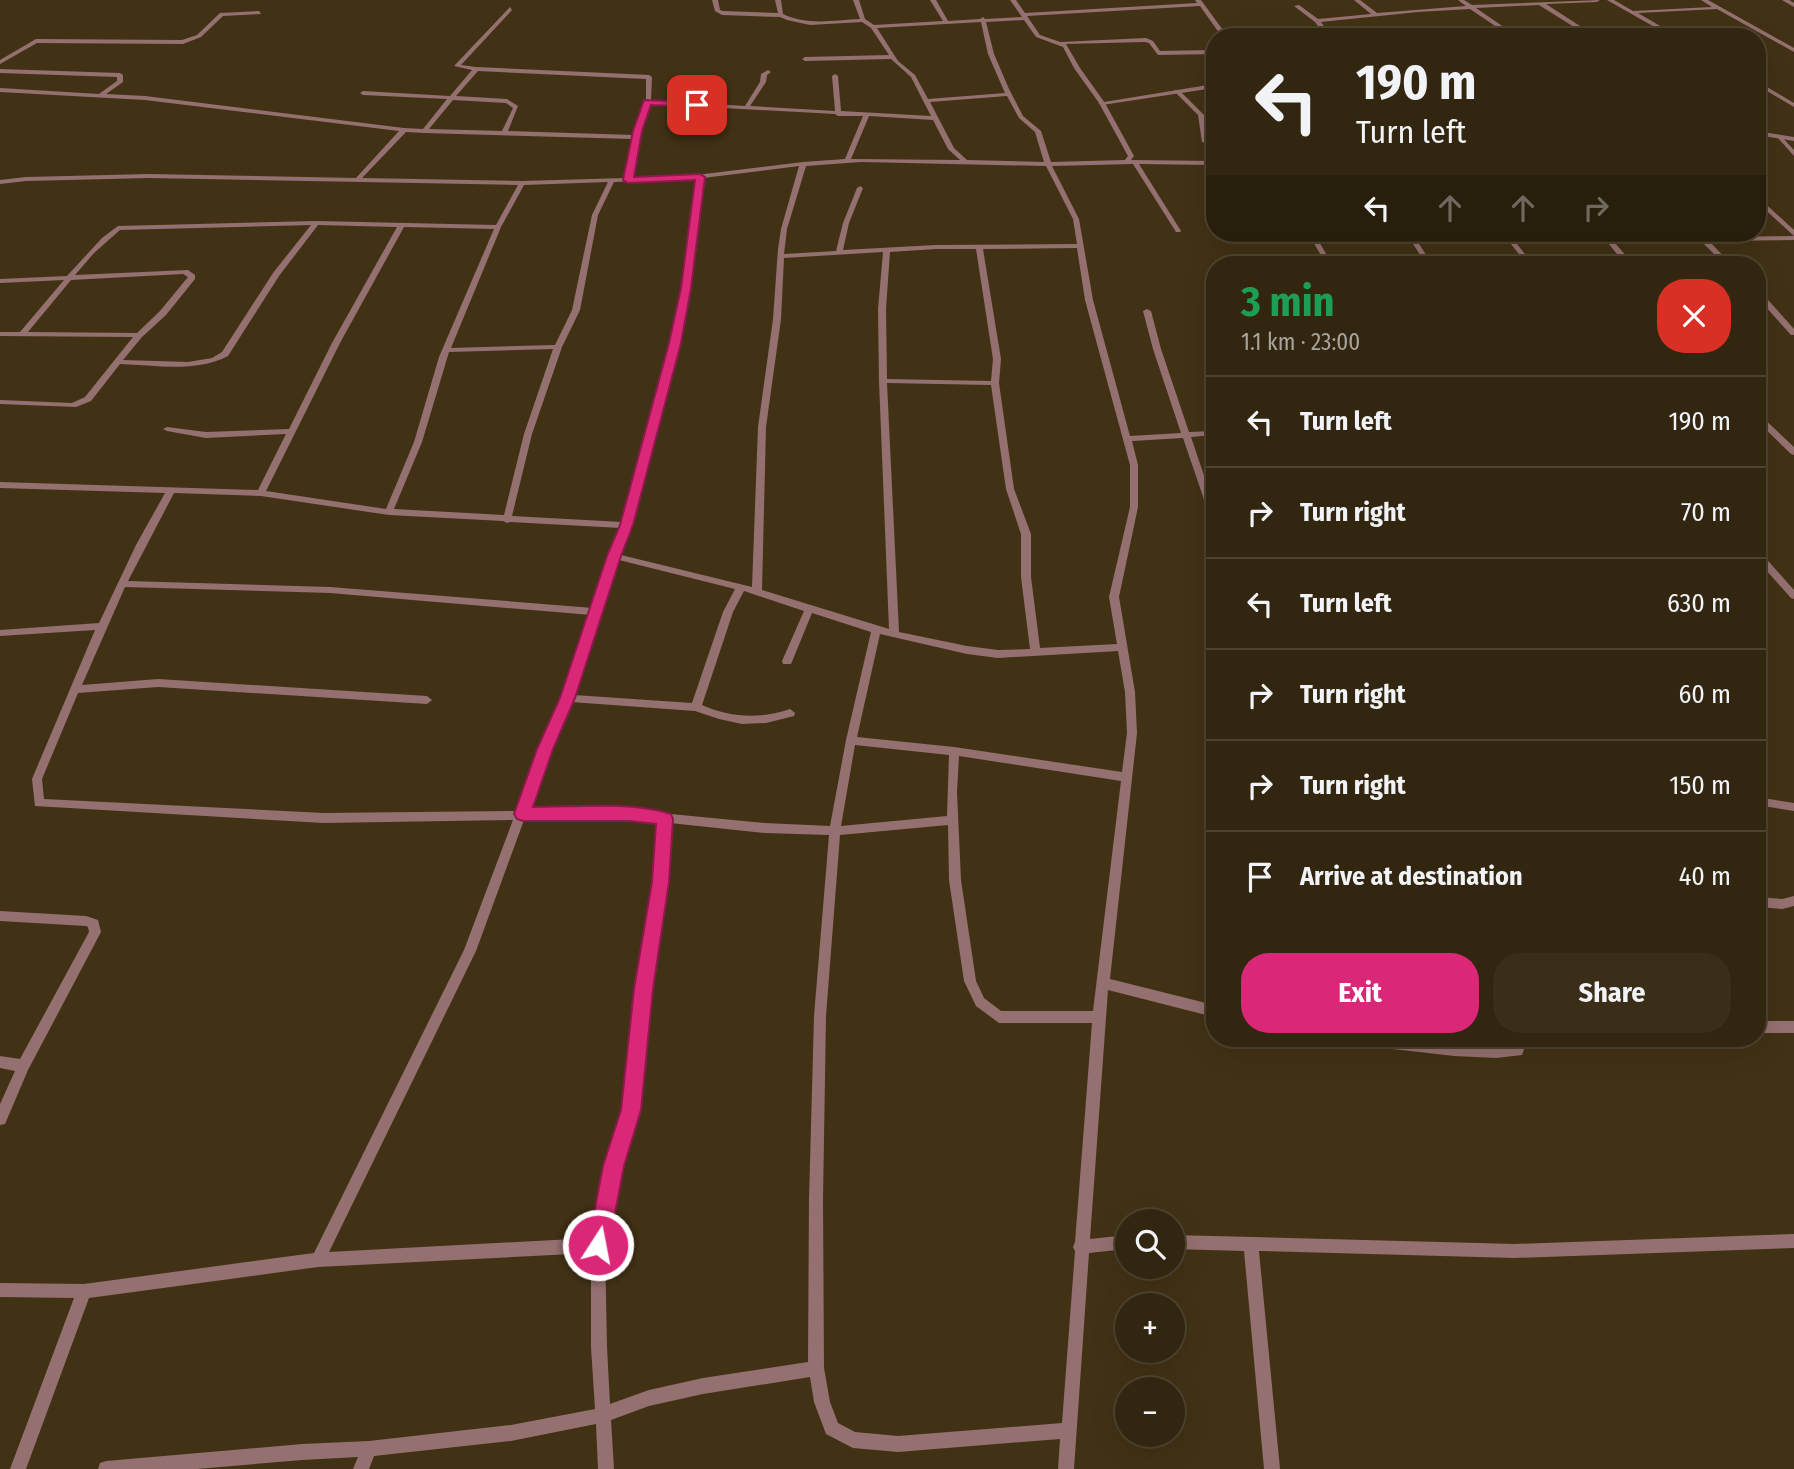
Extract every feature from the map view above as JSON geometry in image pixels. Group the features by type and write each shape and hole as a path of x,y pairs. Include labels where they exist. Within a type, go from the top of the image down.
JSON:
{"street":[{"path":"715,0 716,8 722,13 781,15 799,22 863,20"},
{"path":"778,0 781,15"},
{"path":"856,0 863,20 873,27 892,57 913,76 951,149 964,161"},
{"path":"933,0 945,21"},
{"path":"1013,0 1042,38 1062,43 1146,40 1151,42 1158,53 1206,52"},
{"path":"1357,0 1375,14"},
{"path":"1461,0 1502,28"},
{"path":"1317,21 1375,14 1597,0"},
{"path":"1610,0 1661,28"},
{"path":"1704,0 1757,28"},
{"path":"1785,0 1794,5"},
{"path":"873,27 1199,2 1218,28"},
{"path":"1539,2 1580,28"},
{"path":"1297,6 1322,28"},
{"path":"1634,12 1715,8"},
{"path":"510,9 457,66 645,75 650,80 647,102 628,180"},
{"path":"0,61 36,41 183,42 199,36 222,14 259,13"},
{"path":"983,19 991,54 1009,94 1021,117 1038,131 1048,164 1076,219 1092,312 1128,439 1136,488 1128,544 1115,586 1121,647 1130,692 1132,733 1099,1017 1098,1059 1080,1247 1066,1469"},
{"path":"1766,34 1794,50"},
{"path":"1062,43 1102,103 1131,156 1131,161 1178,231"},
{"path":"805,59 892,57"},
{"path":"424,131 476,69"},
{"path":"0,71 120,75 120,82 100,95"},
{"path":"746,108 763,82 764,74 768,72"},
{"path":"835,76 838,114"},
{"path":"1102,103 1206,87"},
{"path":"1766,88 1794,104"},
{"path":"0,90 100,95 404,130 637,137"},
{"path":"1177,91 1201,115 1205,142"},
{"path":"363,93 513,103 516,107 504,133"},
{"path":"926,101 1009,94"},
{"path":"647,102 935,118"},
{"path":"847,161 866,115"},
{"path":"359,178 404,130"},
{"path":"1766,135 1794,139"},
{"path":"1780,137 1794,154"},
{"path":"0,182 26,178 129,176 522,183 700,177 847,161 1206,163"},
{"path":"757,593 762,427 777,319 783,229 803,164"},
{"path":"318,1259 470,951 545,749 568,698 626,525 675,343 686,288 700,177"},
{"path":"507,520 528,434 558,347 576,310 595,215 612,180"},
{"path":"389,512 418,442 440,365 498,227 522,183"},
{"path":"839,251 846,223 860,188"},
{"path":"1766,207 1794,236"},
{"path":"22,334 55,298 69,278 118,228 316,223 498,227"},
{"path":"117,362 184,363 218,359 225,354 276,275 316,223"},
{"path":"261,493 336,343 401,226"},
{"path":"1766,236 1794,236"},
{"path":"1513,242 1524,256"},
{"path":"1612,242 1623,256"},
{"path":"1706,242 1720,256"},
{"path":"781,256 887,249 1081,246"},
{"path":"979,247 997,359 995,383 1010,489 1026,534 1026,577 1035,651"},
{"path":"887,249 882,309 883,382 894,633"},
{"path":"0,281 190,274 192,279 139,335 88,399 73,405 0,402"},
{"path":"1766,303 1794,333"},
{"path":"1147,311 1206,494"},
{"path":"0,334 139,335"},
{"path":"448,350 558,347"},
{"path":"883,382 995,383"},
{"path":"1766,426 1794,452"},
{"path":"167,429 206,435 293,430"},
{"path":"1128,439 1206,434"},
{"path":"0,485 261,493 389,512 626,525"},
{"path":"172,490 141,545 102,626 37,779 38,803 324,818 629,814 835,831 953,820"},
{"path":"614,556 741,587 876,630 967,650 998,654 1121,647"},
{"path":"1766,564 1794,596"},
{"path":"123,584 330,590 596,612"},
{"path":"696,707 728,612 741,587"},
{"path":"787,661 809,610"},
{"path":"0,633 102,626"},
{"path":"876,630 851,740 835,831 820,1016 816,1368 822,1402 832,1427 853,1440 898,1444 1069,1430"},
{"path":"77,689 178,684 427,700"},
{"path":"568,698 696,707 713,715 740,720 776,718 790,713"},
{"path":"851,740 954,751 1125,777"},
{"path":"954,751 954,861 970,981 980,1002 999,1017 1099,1017"},
{"path":"1766,802 1794,807"},
{"path":"606,1469 598,1245 613,1166 631,1110 643,989 661,882 665,819"},
{"path":"1766,903 1782,904 1794,901"},
{"path":"0,916 94,924 95,932 23,1066 0,1119"},
{"path":"1104,983 1206,1009"},
{"path":"1766,1027 1794,1027"},
{"path":"1429,1047 1500,1052 1517,1051 1519,1047"},
{"path":"0,1062 23,1066"},
{"path":"1185,1242 1515,1251 1794,1241"},
{"path":"1080,1247 1115,1243"},
{"path":"0,1290 84,1291 318,1259 598,1245"},
{"path":"1251,1245 1272,1469"},
{"path":"18,1469 84,1291"},
{"path":"106,1469 224,1465 302,1452 369,1449 511,1433 602,1415 649,1398 676,1392 816,1368"},
{"path":"361,1469 369,1449"}],"route":[{"path":"598,1245 613,1166 631,1110 643,989 661,882 665,819 629,814 523,814 545,749 568,698 624,533 675,343 686,288 700,177 628,180 638,131 647,102 697,105"}]}
